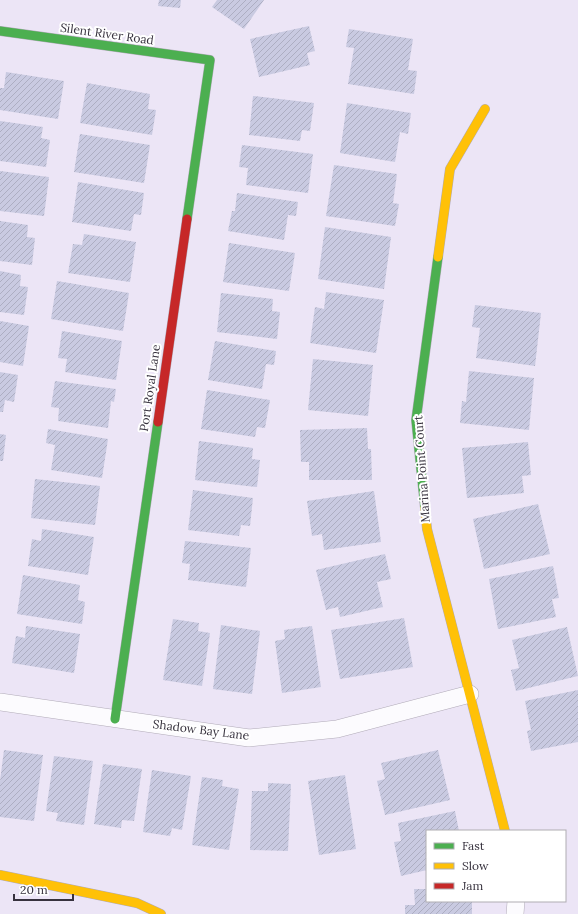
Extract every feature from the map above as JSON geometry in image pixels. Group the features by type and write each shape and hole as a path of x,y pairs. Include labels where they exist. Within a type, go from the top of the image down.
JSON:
{"street":[{"name":"Silent River Road","path":"0,30 210,60"},
{"name":"Port Royal Lane","path":"114,719 210,60"},
{"name":"Marina Point Court","path":"485,109 450,169 416,420 427,529 505,830"},
{"name":"Shadow Bay Lane","path":"0,702 249,738 337,729 470,694"},
{"path":"0,875 137,903 161,914"},
{"path":"515,914 516,902"}],"building":[{"path":"159,0 181,0 180,8 158,6"},
{"path":"217,0 264,0 244,29 212,7"},
{"path":"309,26 315,51 307,53 310,65 259,77 250,39"},
{"path":"349,29 413,39 408,70 417,71 414,94 348,84 354,48 346,47"},
{"path":"6,72 64,81 58,119 0,110 0,88 4,88"},
{"path":"87,83 150,94 148,109 156,110 152,135 80,123"},
{"path":"253,96 314,103 310,131 302,130 300,141 249,135"},
{"path":"347,103 411,113 408,134 400,132 395,162 340,153"},
{"path":"0,121 43,127 41,138 50,140 46,167 0,161"},
{"path":"80,134 150,145 144,183 74,172"},
{"path":"242,145 313,154 308,193 246,185 248,168 239,167"},
{"path":"334,165 397,174 393,203 399,204 395,226 326,216"},
{"path":"0,171 49,177 44,216 0,211"},
{"path":"78,182 144,193 141,215 134,214 131,231 72,222"},
{"path":"237,193 298,202 296,216 288,215 284,240 228,231 232,211 235,211"},
{"path":"0,221 28,225 27,237 35,238 32,265 0,261"},
{"path":"325,227 391,237 384,289 318,279"},
{"path":"84,234 136,242 130,282 68,273 73,244 82,245"},
{"path":"229,243 295,253 289,291 223,282"},
{"path":"0,271 21,275 20,286 28,287 24,315 0,312"},
{"path":"57,281 129,293 123,331 51,319"},
{"path":"326,292 384,300 376,353 310,343 315,307 324,309"},
{"path":"221,293 273,299 272,311 280,312 277,339 217,332"},
{"path":"475,305 541,313 535,366 476,358 480,328 472,327"},
{"path":"0,321 29,326 23,366 0,362"},
{"path":"62,331 122,341 116,380 65,372 67,359 58,358"},
{"path":"215,341 276,351 274,365 266,364 262,389 208,380"},
{"path":"313,359 373,365 368,416 308,410"},
{"path":"469,371 534,378 529,430 460,423 462,401 466,402"},
{"path":"0,372 18,375 14,402 5,400 3,412 0,412"},
{"path":"55,381 116,389 114,402 111,401 108,428 58,421 59,408 51,407"},
{"path":"207,390 270,400 265,428 257,427 255,437 201,429"},
{"path":"367,428 368,449 371,449 372,480 309,480 309,462 301,462 300,430"},
{"path":"48,429 108,439 102,478 51,470 55,445 46,443"},
{"path":"0,434 6,435 3,461 0,461"},
{"path":"199,441 253,448 252,459 260,460 257,487 195,480"},
{"path":"528,442 531,475 522,476 524,493 467,498 462,448"},
{"path":"35,479 100,486 95,525 31,518"},
{"path":"193,490 253,498 250,526 241,525 239,536 188,530"},
{"path":"374,491 381,542 324,550 322,534 312,536 307,501"},
{"path":"538,504 550,554 484,569 473,519"},
{"path":"42,529 94,537 88,575 28,566 32,539 41,541"},
{"path":"185,541 251,548 246,587 188,580 190,564 182,563"},
{"path":"385,554 391,579 377,582 383,607 340,617 338,607 326,610 316,570"},
{"path":"553,566 559,598 552,599 556,617 498,629 489,579"},
{"path":"23,575 80,585 78,600 85,602 82,624 17,614"},
{"path":"404,618 413,667 340,679 331,630"},
{"path":"173,619 199,623 198,631 210,633 202,686 163,680"},
{"path":"221,625 260,631 252,694 213,689"},
{"path":"26,626 80,634 74,673 12,663 16,636 25,638"},
{"path":"312,626 321,687 282,693 275,641 285,639 284,630"},
{"path":"567,627 578,676 516,691 511,670 519,668 512,640"},
{"path":"578,690 578,742 531,751 527,731 531,730 525,701"},
{"path":"4,750 43,755 34,821 0,817 0,781"},
{"path":"438,750 450,800 385,815 377,781 385,779 381,763"},
{"path":"54,756 93,761 84,825 56,821 58,813 46,811"},
{"path":"103,764 142,769 134,821 122,820 121,828 94,824"},
{"path":"152,770 191,776 182,830 172,828 170,836 143,832"},
{"path":"345,775 356,849 319,855 308,781"},
{"path":"202,777 223,780 222,786 239,789 229,850 192,845"},
{"path":"268,783 291,784 288,851 250,850 252,791 268,791"},
{"path":"455,811 459,830 426,830 426,870 401,876 394,842 401,841 398,823"},
{"path":"414,889 426,889 426,902 472,902 472,914 405,914 405,905 415,905"}],"traffic: fast":[{"path":"0,31 210,60 187,219"},
{"path":"425,508 416,420 438,257"},
{"path":"115,719 158,422"}],"traffic: slow":[{"path":"438,257 450,169 485,109"},
{"path":"425,508 427,529 505,830"},
{"path":"0,875 137,903 161,914"}],"traffic: jam":[{"path":"158,422 187,219"}]}
